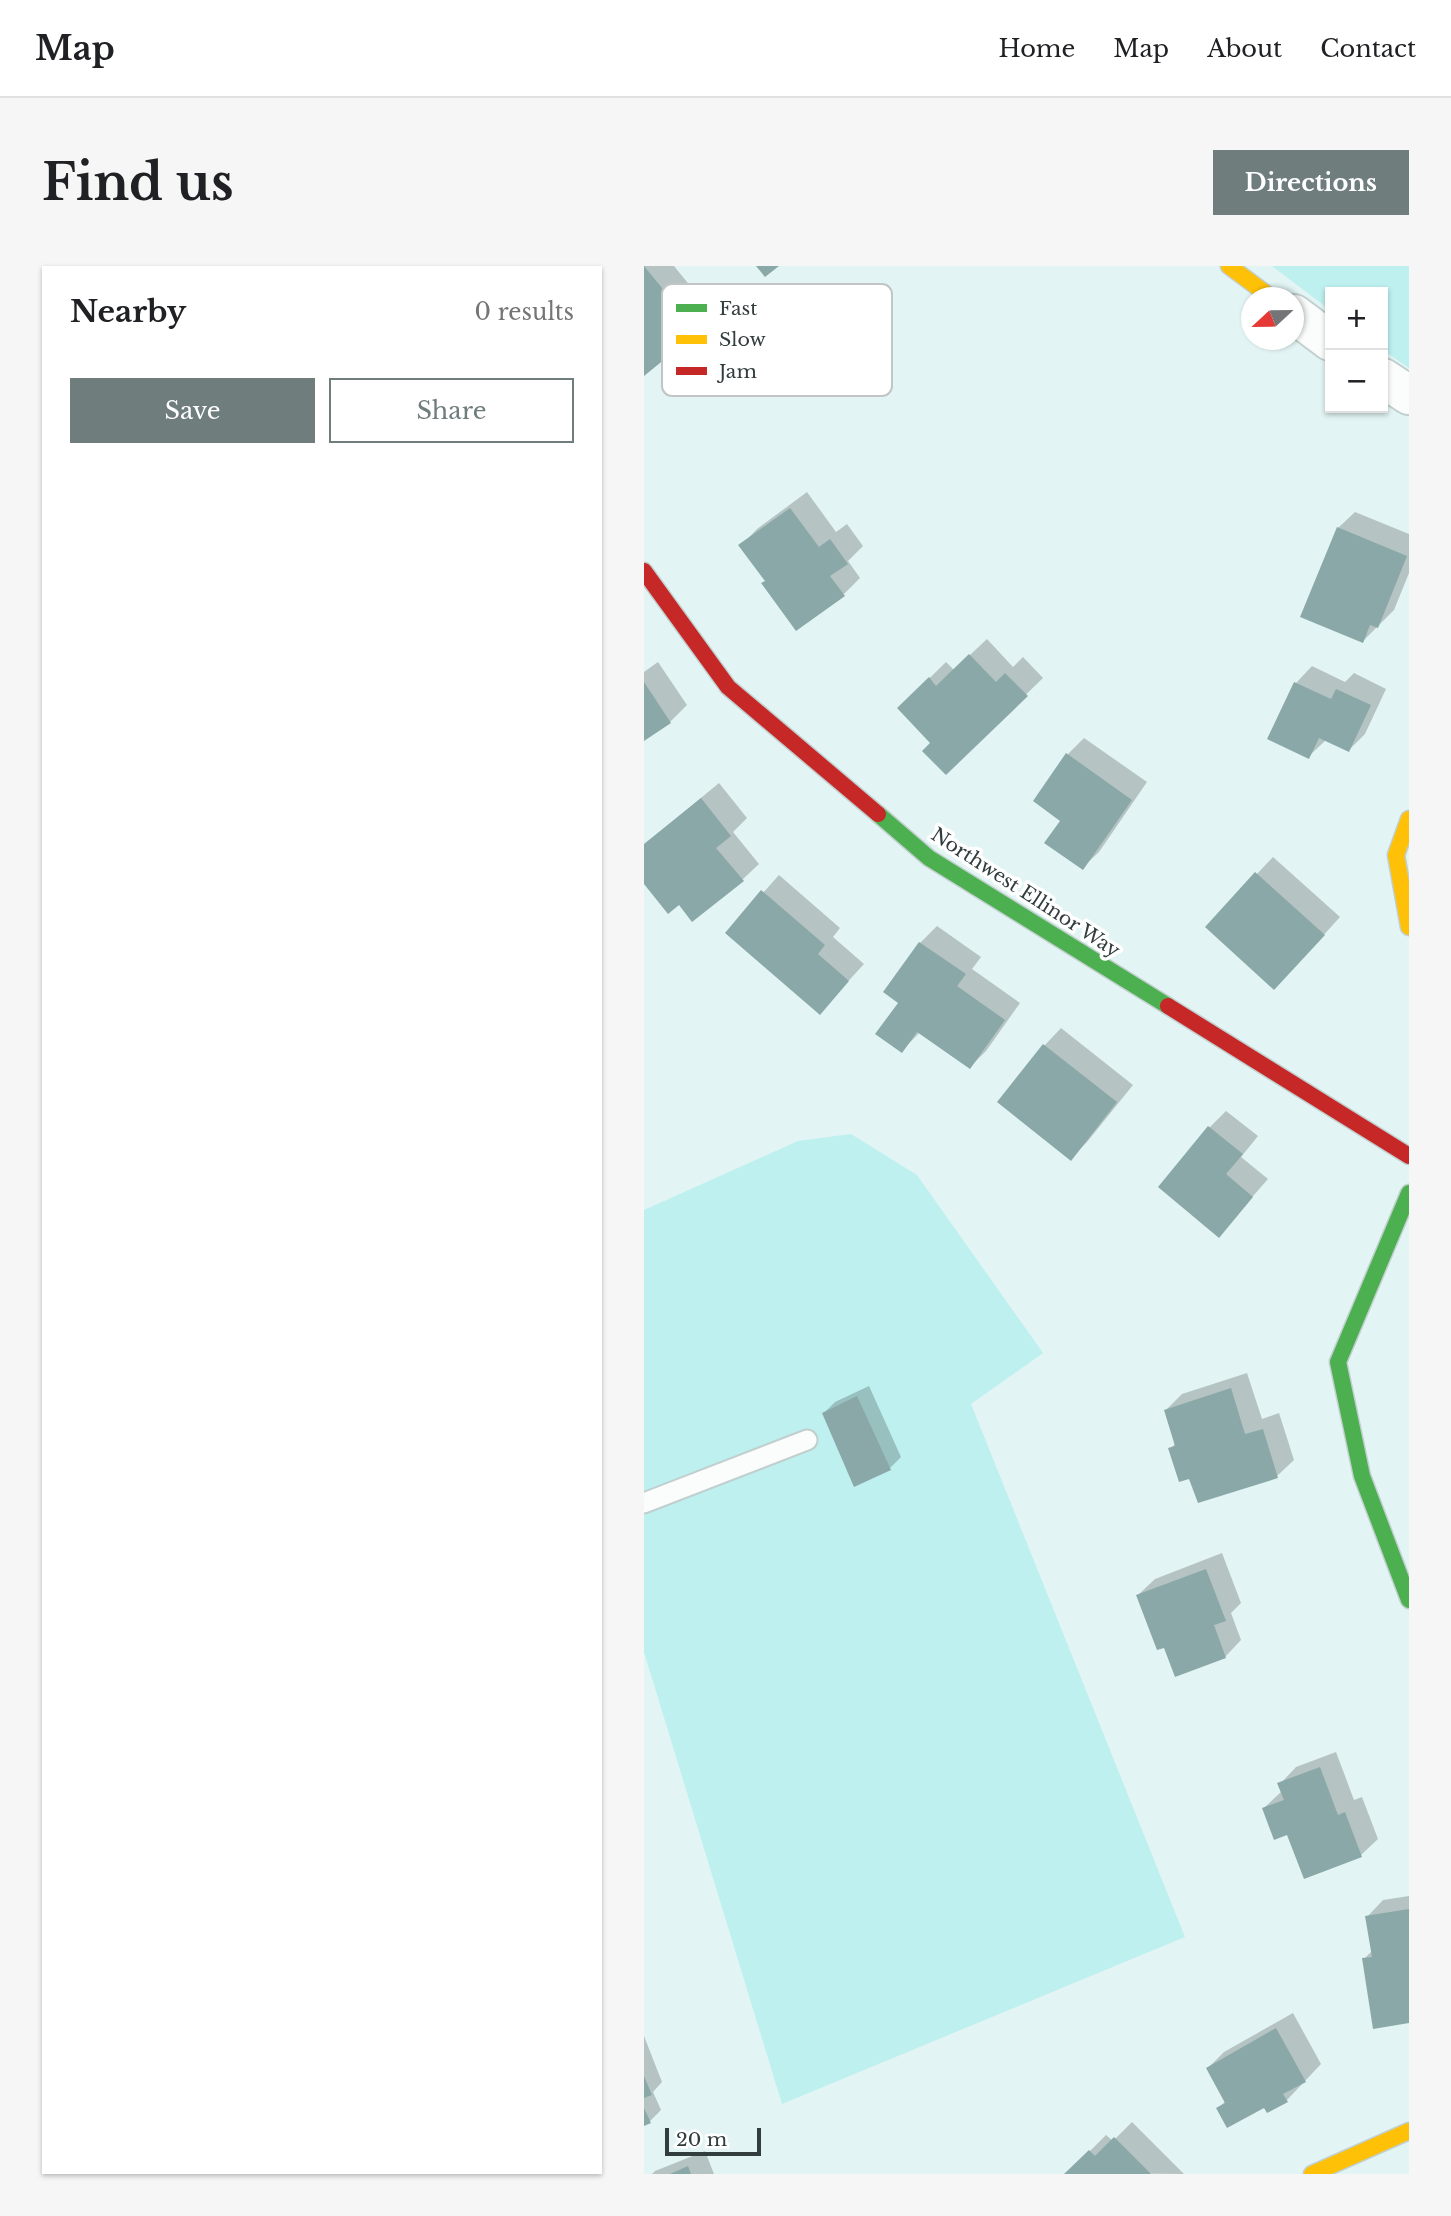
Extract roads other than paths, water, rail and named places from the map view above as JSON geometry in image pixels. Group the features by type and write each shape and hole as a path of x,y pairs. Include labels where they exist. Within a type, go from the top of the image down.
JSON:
{"street":[{"path":"1229,266 1257,287"},
{"path":"1304,322 1325,337"},
{"path":"1388,381 1409,395"},
{"name":"Northwest Ellinor Way","path":"644,571 728,687 929,858 1409,1156"},
{"path":"1409,819 1396,855 1409,927"},
{"path":"1409,1193 1338,1362 1362,1476 1409,1600"},
{"path":"1312,2174 1409,2131"}],"lane":[{"path":"644,1503 807,1440"}]}
